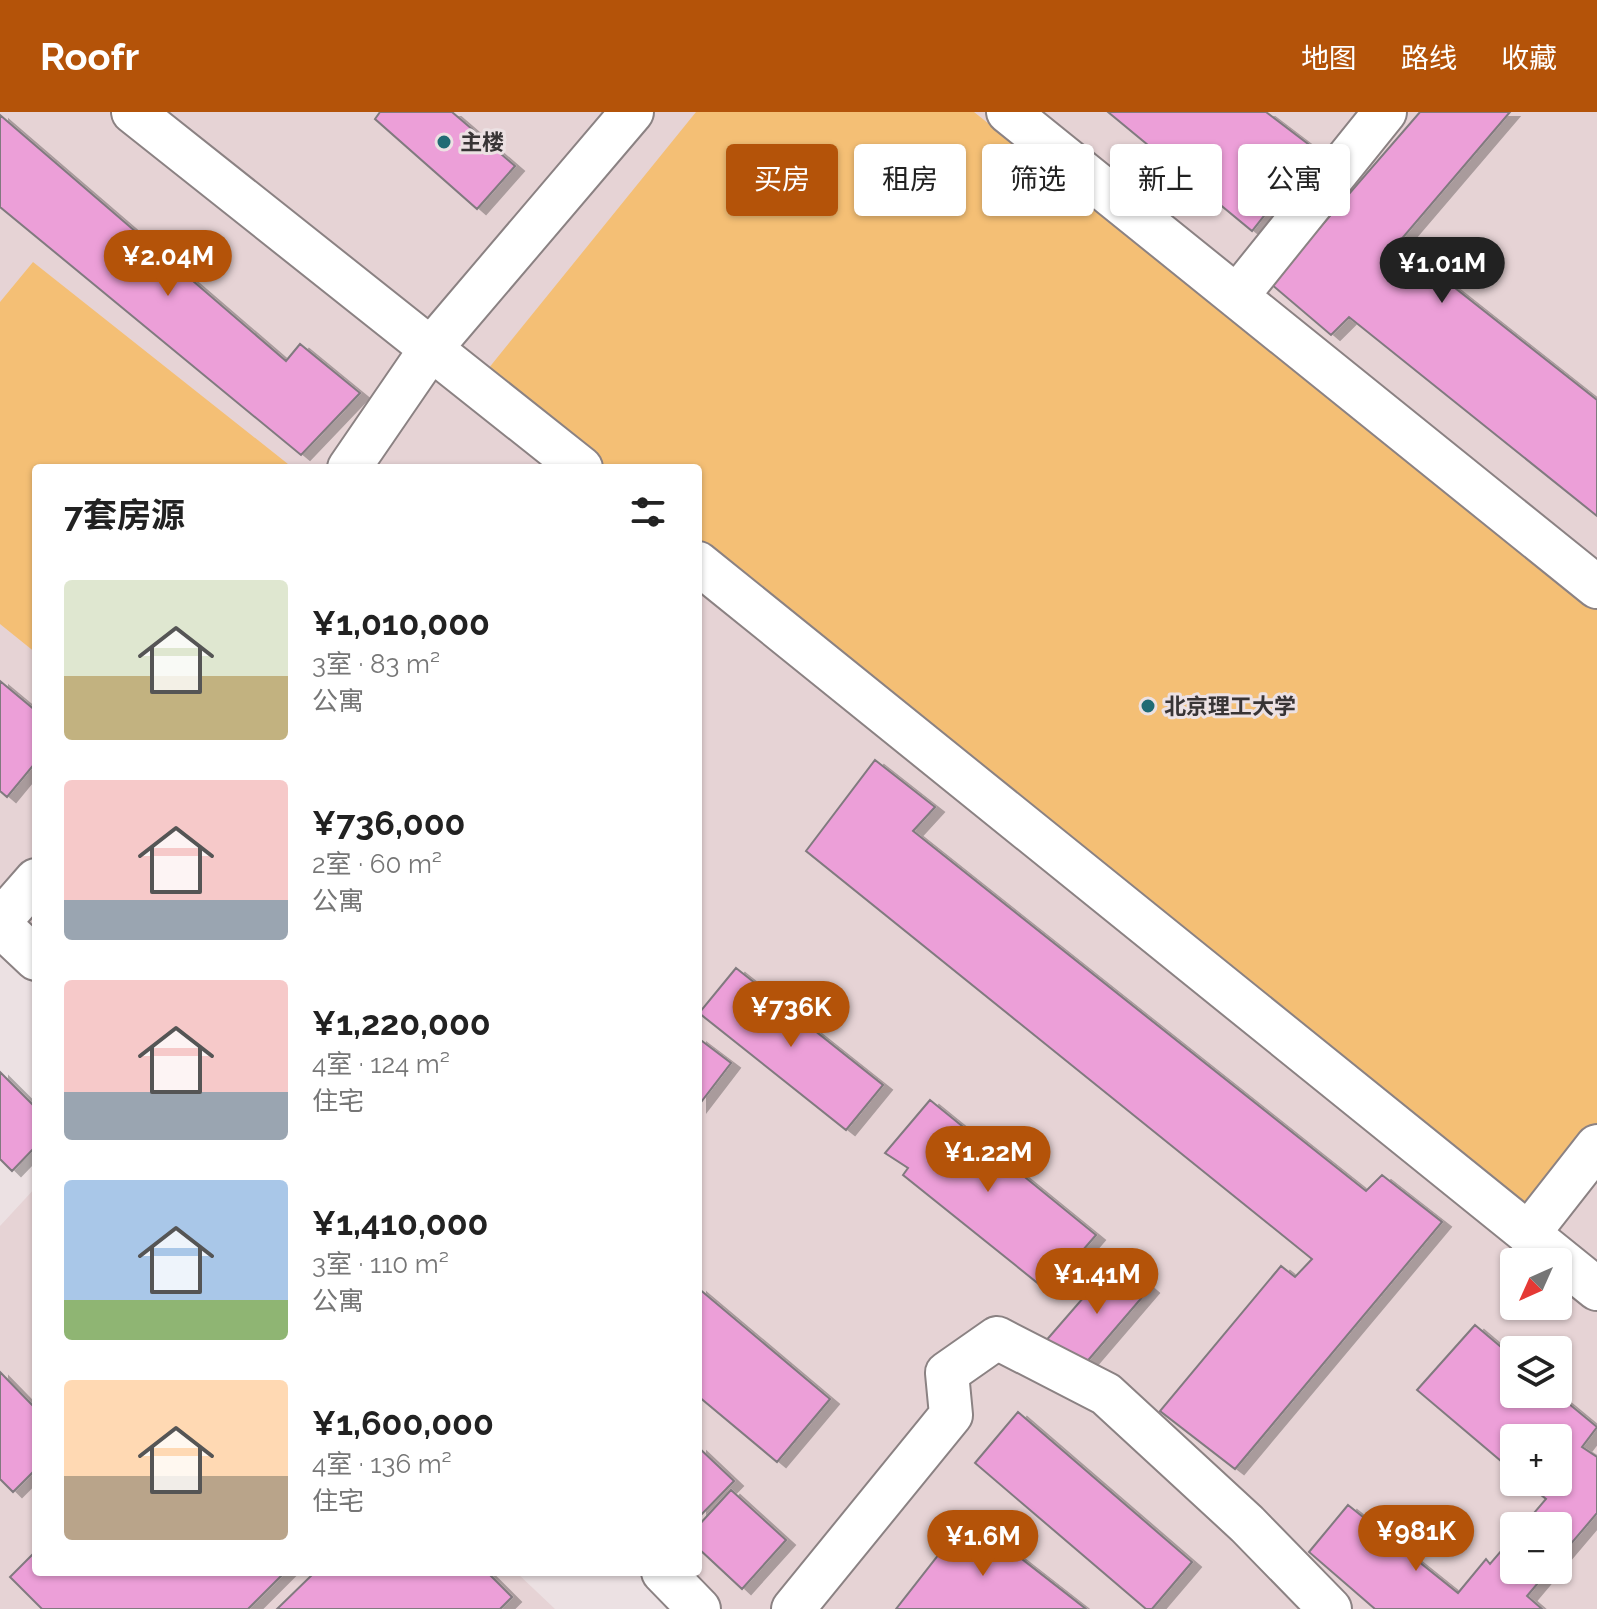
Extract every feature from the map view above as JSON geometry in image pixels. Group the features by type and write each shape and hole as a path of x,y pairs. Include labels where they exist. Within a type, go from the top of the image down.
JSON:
{"street":[{"path":"133,112 576,464"},
{"path":"352,464 432,347 632,112"},
{"path":"1008,112 1597,587"},
{"path":"1237,296 1385,112"},
{"path":"702,566 1597,1289"},
{"path":"32,885 0,923 32,955"},
{"path":"1528,1234 1597,1146"},
{"path":"793,1609 951,1415 947,1373 997,1338 1106,1394 1247,1524 1330,1609"},
{"path":"667,1576 699,1609"}],"shaded area":[{"name":"北京理工大学","path":"0,112 1597,112 1597,1609 687,1609 652,1576 702,1576 702,464 32,464 32,975 0,944"},
{"path":"696,112 974,112 1014,144 982,144 982,216 1094,216 1094,207 1597,607 1597,1135 1534,1213 702,547 702,464 598,464 484,374"},
{"path":"33,262 288,464 32,464 32,650 0,624 0,302"},
{"path":"32,1191 32,1576 520,1576 555,1609 0,1609 0,1226"}],"building":[{"name":"主楼","path":"380,112 452,112 515,166 477,209 375,119"},
{"path":"1108,112 1266,112 1308,144 1238,144 1238,216 1264,216 1252,231 1222,206 1222,144 1147,144"},
{"path":"1420,112 1510,112 1398,243 1597,400 1597,516 1349,317 1331,335 1271,284 1330,216 1350,216 1350,193"},
{"path":"0,115 286,361 300,344 360,393 301,455 0,207"},
{"path":"0,681 32,708 32,767 7,797 0,791"},
{"path":"875,760 935,807 913,831 1366,1191 1382,1175 1442,1222 1235,1469 1160,1411 1281,1266 1295,1277 1312,1259 806,851"},
{"path":"736,968 883,1085 846,1130 702,1015 702,1009"},
{"path":"702,1041 731,1063 702,1101"},
{"path":"0,1072 32,1104 32,1150 12,1171 0,1159"},
{"path":"930,1100 1096,1235 1070,1265 1062,1258 1040,1285 903,1175 908,1168 885,1153"},
{"path":"1117,1259 1150,1288 1078,1372 1044,1343"},
{"path":"702,1291 830,1399 777,1462 702,1399"},
{"path":"1475,1325 1500,1346 1500,1408 1572,1406 1597,1427 1582,1447 1597,1457 1597,1513 1572,1542 1572,1512 1535,1512 1546,1499 1542,1496 1572,1496 1572,1424 1500,1424 1500,1460 1417,1390"},
{"path":"0,1372 32,1405 32,1473 13,1492 0,1479"},
{"path":"1018,1412 1192,1562 1152,1609 1146,1609 975,1463"},
{"path":"702,1451 734,1481 702,1514"},
{"path":"731,1490 786,1540 742,1589 702,1552 702,1522"},
{"path":"1348,1505 1458,1593 1486,1559 1490,1564 1500,1552 1500,1584 1537,1584 1527,1596 1542,1609 1375,1609 1309,1552"},
{"path":"968,1517 1086,1609 896,1609"},
{"path":"32,1555 32,1576 281,1576 248,1609 42,1609 10,1577"},
{"path":"311,1576 491,1576 512,1597 500,1609 277,1609"}],"place":[{"name":"主楼","path":"444,142"},
{"name":"北京理工大学","path":"1148,706"}]}
